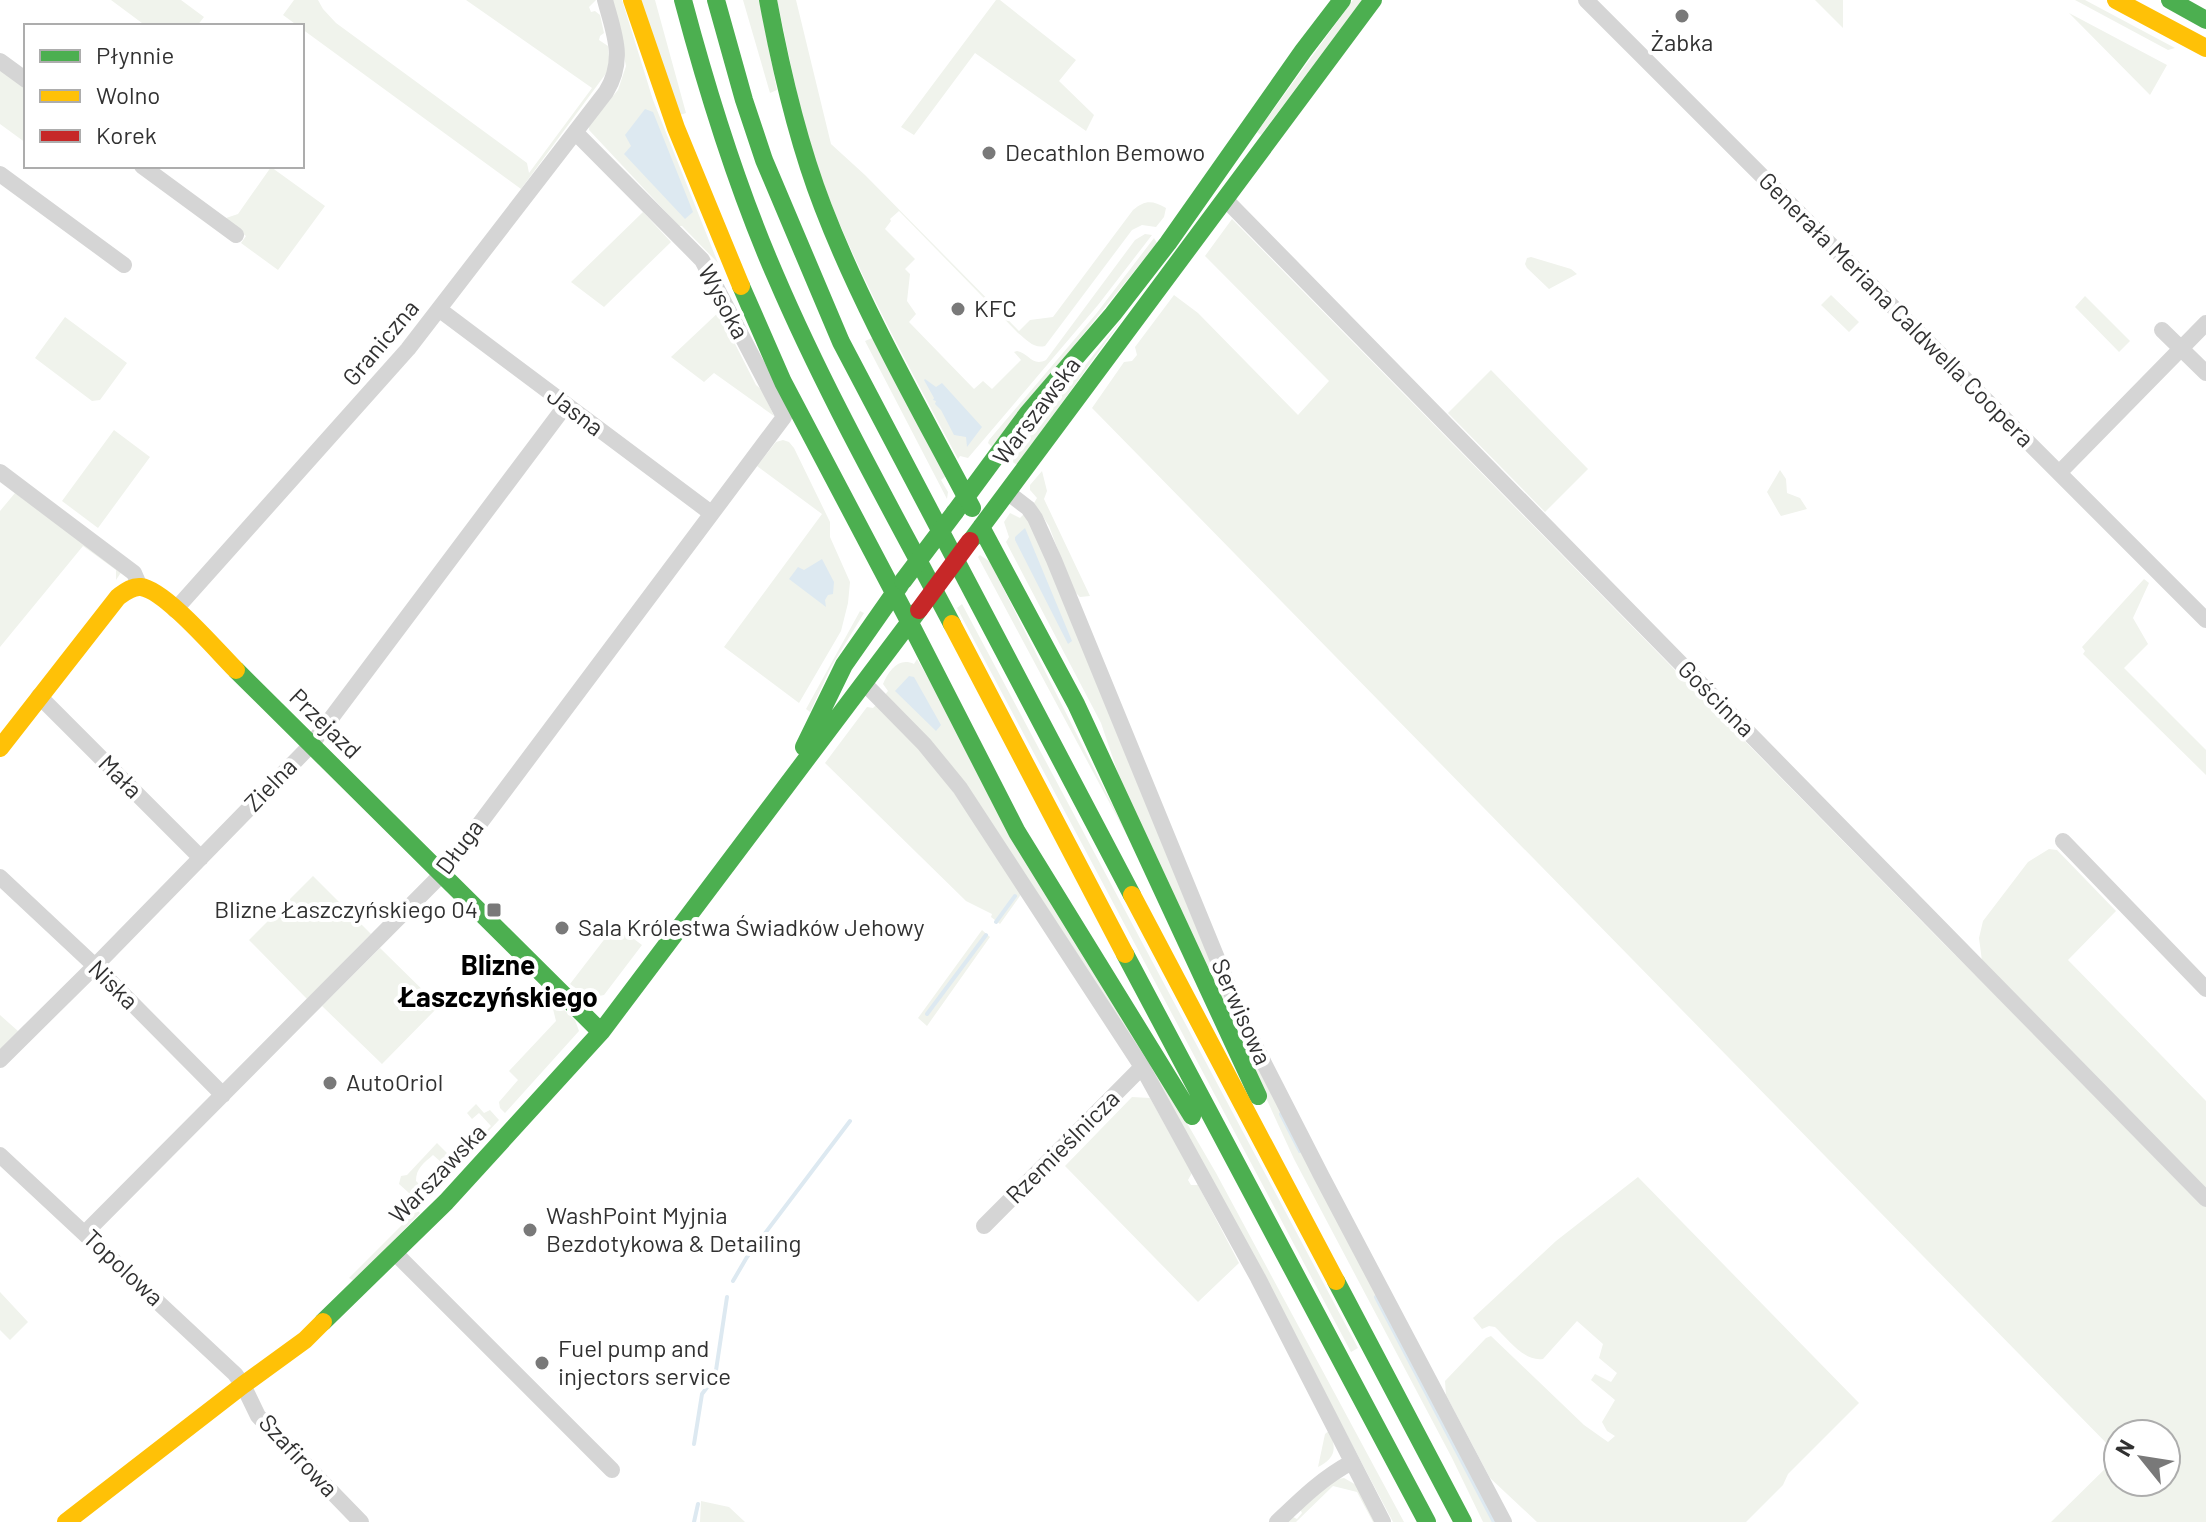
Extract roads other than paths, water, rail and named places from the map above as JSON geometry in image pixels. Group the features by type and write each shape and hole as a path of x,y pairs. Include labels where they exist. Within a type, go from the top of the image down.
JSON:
{"main road":[{"path":"632,0 676,128 745,299 783,382 914,616 1017,832 1203,1133 1268,1221"},
{"path":"683,0 696,52 734,170 771,264 816,364 1427,1522"},
{"path":"716,0 763,157 841,342 1463,1522"},
{"path":"768,0 793,116 824,207 960,504 1076,704 1163,888 1259,1098 1298,1210"},
{"name":"Warszawska","path":"781,795 844,665 898,587 1028,413 1113,314 1168,243 1342,0"},
{"name":"Warszawska","path":"66,1522 305,1340 446,1202 601,1032 1373,0"},
{"path":"2116,0 2206,48"},
{"path":"2170,0 2206,20"},
{"path":"0,748 118,597 140,587"},
{"name":"Przejazd","path":"140,587 154,592 175,610 601,1032"}],"street":[{"name":"Graniczna","path":"175,610 440,310 606,92 616,73 618,51 605,0"},
{"name":"Generała Meriana Caldwella Coopera","path":"1586,0 2206,620"},
{"path":"0,61 24,79"},
{"name":"Wysoka","path":"575,132 702,260 784,417"},
{"path":"145,168 236,235"},
{"path":"0,174 124,265"},
{"name":"Gościnna","path":"1225,199 2206,1199"},
{"name":"Jasna","path":"440,310 711,513"},
{"path":"2059,473 2206,323"},
{"path":"2162,330 2206,373"},
{"name":"Zielna","path":"0,1060 311,745 566,405"},
{"name":"Długa","path":"85,1233 442,874 784,417"},
{"name":"Przejazd","path":"0,472 134,573 140,587"},
{"name":"Serwisowa","path":"1007,492 1028,508 1035,518 1244,1024 1504,1522"},
{"path":"864,683 924,744 960,788 1142,1067 1258,1278 1383,1522"},
{"name":"Mała","path":"39,696 201,858"},
{"path":"2063,841 2206,989"},
{"name":"Niska","path":"0,877 95,966 223,1095"},
{"name":"Rzemieślnicza","path":"984,1226 1142,1067"},
{"name":"Topolowa","path":"0,1155 243,1385"},
{"path":"395,1253 612,1470"},
{"name":"Szafirowa","path":"243,1385 258,1416 361,1522"},
{"path":"1277,1522 1314,1486 1352,1462"}],"waterway":[{"path":"996,922 1015,896"},
{"path":"927,1014 986,935"},
{"path":"1281,1114 1300,1151"},
{"path":"733,1281 747,1257 850,1121"},
{"path":"694,1444 702,1394 715,1377 727,1297"},
{"path":"1376,1297 1494,1522"},
{"path":"694,1522 698,1504"}],"place":[{"name":"Żabka","path":"1682,16"},
{"name":"Decathlon Bemowo","path":"989,153"},
{"name":"KFC","path":"958,309"},
{"name":"Blizne Łaszczyńskiego 04","path":"494,910"},
{"name":"Sala Królestwa Świadków Jehowy","path":"562,928"},
{"name":"AutoOriol","path":"330,1083"},
{"name":"WashPoint Myjnia Bezdotykowa & Detailing","path":"530,1230"},
{"name":"Fuel pump and injectors service","path":"542,1363"}],"district":[{"name":"Blizne Łaszczyńskiego","path":"498,981"}]}
